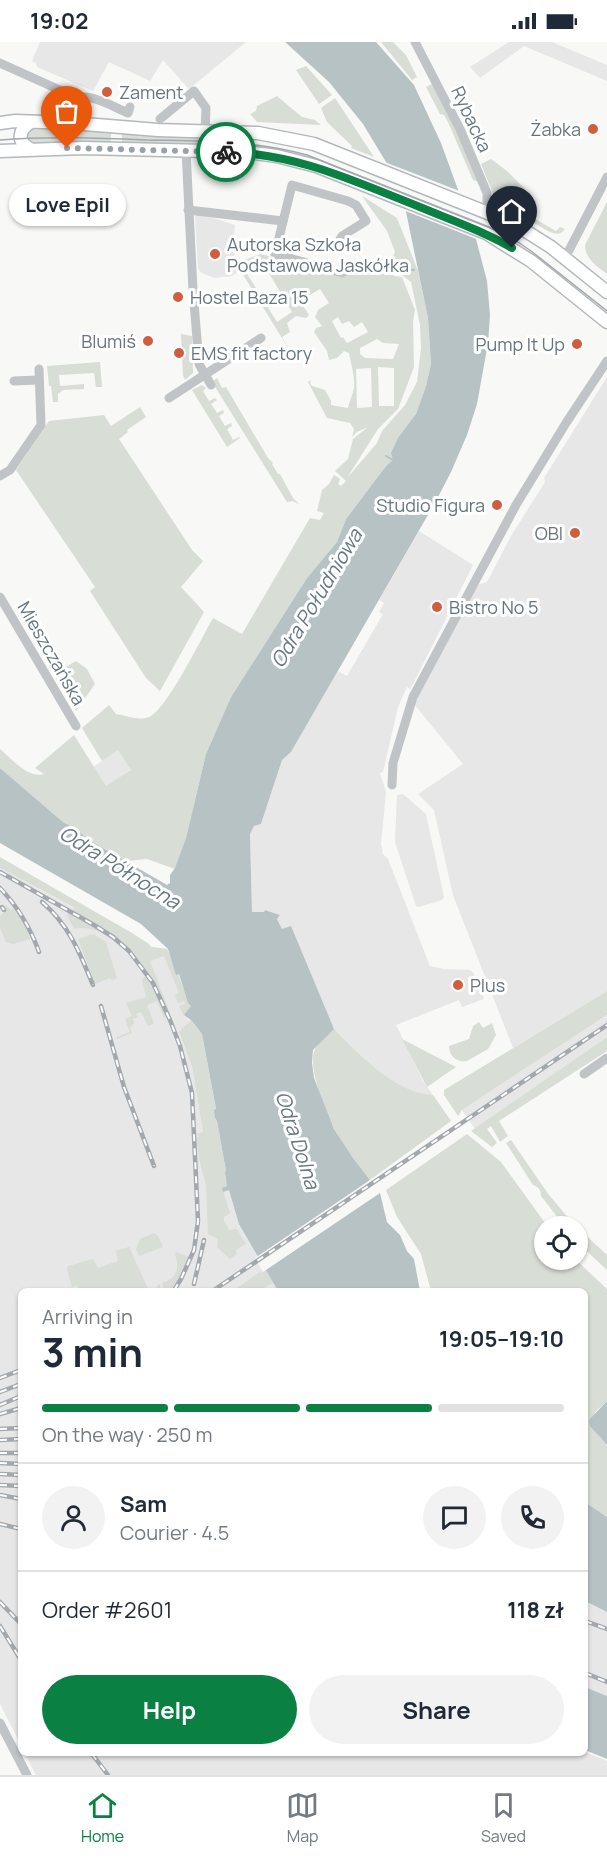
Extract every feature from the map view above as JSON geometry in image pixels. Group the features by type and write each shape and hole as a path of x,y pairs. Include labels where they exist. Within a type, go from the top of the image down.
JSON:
{"street":[{"name":"Rybacka","path":"415,42 460,129 487,193 487,213"},
{"path":"0,63 62,91 72,108 72,123"},
{"path":"160,119 194,91 206,108 205,131"},
{"path":"69,100 88,96 128,113 130,107"},
{"path":"30,149 24,145 20,136 25,126 32,122"},
{"path":"0,123 72,123 158,130 248,132 302,141 341,154 526,230 607,292"},
{"path":"246,152 252,142 248,132"},
{"path":"0,151 83,148 246,152 295,160 486,233 531,261 607,322"},
{"path":"186,151 199,364 211,385"},
{"path":"565,258 607,177"},
{"path":"336,246 342,236 366,221 356,205 292,185 275,254 342,273 350,269"},
{"path":"188,210 283,221"},
{"path":"169,398 261,338"},
{"path":"393,785 393,763 413,697 516,505 607,361"},
{"path":"0,476 10,470 41,425 39,375 14,381"},
{"name":"Mieszczańska","path":"0,597 76,726"},
{"path":"584,1074 607,1058"},
{"path":"0,1724 27,1775"}],"shaded area":[{"path":"40,42 246,42 189,89 163,60 150,81 109,62 93,91 37,67 32,61"},
{"path":"381,42 393,42 406,55 417,77 412,80"},
{"path":"509,42 552,42 607,65 607,81 524,46 480,78 470,67"},
{"path":"306,66 332,95 319,104 296,70"},
{"path":"432,84 455,125 478,182 473,180 448,122 444,115 440,114 426,87"},
{"path":"277,96 302,117 315,120 321,125 257,122 250,114 256,111 257,106"},
{"path":"335,98 374,157 351,148 352,146 327,122 321,108"},
{"path":"31,128 111,129 111,145 31,143 26,139 28,139 28,131"},
{"path":"122,131 244,138 245,142 244,145 238,146 155,143 122,145"},
{"path":"491,159 525,189 521,195 528,203 526,207 532,217 556,231 560,227 565,229 561,233 548,231 496,201 481,164"},
{"path":"362,196 397,218 418,271 428,318 431,364 416,414 393,460 346,519 337,542 307,578 231,697 206,754 186,838 175,869 147,859 127,861 63,822 0,768 0,749 26,771 38,775 44,774 35,768 74,735 106,786 131,770 118,750 102,761 82,728 109,705 116,714 133,718 149,717 156,712 174,688 213,618 242,634 310,518 320,520 324,513 317,511 322,490 334,475 340,479 338,484 341,486 346,481 335,471 348,459 353,439 368,427 352,437 354,429 350,423 327,418 308,382 311,380 312,386 325,390 331,405 348,408 354,383 349,353 344,351 337,358 329,360 327,351 314,332 316,328 322,326 315,317 318,310 329,303 320,289 300,301 309,315 306,318 296,316 287,323 290,332 282,337 304,374 236,263 261,254 340,277 386,257 394,276 402,277 415,310 413,321 414,367 398,409 378,429 347,478 377,443 382,431 405,405 417,382 421,348 420,325 411,282 398,272 391,261 395,252 387,231","holes":["260,258 292,312 277,322 244,269","338,317 342,324 349,321 354,327 362,322 368,332 347,343 343,337 341,338 332,321","377,339 383,343 399,344 393,359 365,358 360,354 360,348","378,367 394,368 394,406 379,406","371,368 372,407 357,408 356,369"]},
{"path":"607,202 607,274 589,258 585,245"},
{"name":"Autorska Szkoła Podstawowa Jaskółka","path":"201,214 235,225 233,245 235,263 240,271 232,276 214,278 200,272 198,268 195,216"},
{"path":"181,334 192,336 193,373 185,380 183,376"},
{"path":"100,362 102,387 96,387 94,373 59,375 60,386 84,384 84,389 63,390 58,394 58,402 53,402 47,366"},
{"path":"607,377 607,991 513,1048 453,895 434,810 418,794 463,764 414,704 477,585 487,582 511,536 545,482 544,478"},
{"path":"217,378 222,388 226,387 293,498 300,505 293,501 287,502 212,382"},
{"path":"202,385 206,388 203,391 209,401 215,398 217,400 211,404 217,413 223,410 224,413 219,416 225,426 231,423 232,426 227,429 233,440 240,438 227,447 192,390"},
{"path":"140,407 146,417 127,430 128,432 119,439 192,550 203,561 181,587 204,612 160,691 146,678 90,591 95,587 16,470 49,421 104,415 111,426"},
{"path":"419,531 473,565 413,684 410,689 407,687 398,707 383,772 380,773 386,792 381,844 383,854 388,859 430,966 470,970 473,972 484,999 462,1007 459,1000 396,1025 423,1081 451,1121 315,1079 314,1051 334,1028 277,919 280,915 265,910 264,912 252,912 250,834 254,826 261,824 282,759 291,752 338,671 347,676 383,614 379,612 384,603 379,600"},
{"path":"76,661 87,669 95,684 76,711 53,674"},
{"path":"118,750 131,770 107,787 93,767"},
{"path":"403,794 426,814 444,897 442,900 419,907 416,906 395,842 397,795"},
{"path":"0,857 132,933 151,947 167,949 191,1006 184,1016 179,1006 185,1004 184,1001 178,1003 175,995 179,993 164,956 150,961 171,1016 164,1018 157,1001 147,1005 154,1024 148,1026 141,1012 136,1014 138,1018 133,1018 134,1023 130,1028 132,1033 117,1039 130,1032 125,1019 132,1016 126,1003 146,997 142,979 145,977 142,970 113,939 94,930 74,929 67,915 75,908 0,868"},
{"path":"0,868 145,946 167,949 191,1006 184,1015 190,1021 179,1033 192,1067 210,1172 230,1168 257,1255 276,1288 18,1288 18,1739 0,1704"},
{"path":"6,905 23,919 30,939 13,944 6,942 0,928 0,916 6,911 4,908"},
{"path":"93,934 106,942 117,978 112,981 110,978 95,984 78,939"},
{"path":"607,991 607,1015 462,1110 458,1116 444,1095 444,1090"},
{"path":"607,1015 607,1037 475,1129 462,1110"},
{"path":"191,1020 202,1034 216,1110 215,1118 226,1172 227,1186 222,1188 230,1213 224,1217 224,1221 229,1230 237,1229 246,1244 236,1250 237,1254 230,1259 217,1247 218,1239 208,1234 206,1185 196,1137 198,1137 197,1134 203,1132 192,1067 179,1032"},
{"path":"479,1022 483,1028 492,1023 496,1035 488,1049 467,1061 456,1060 449,1046 469,1039 473,1026"},
{"path":"334,1029 366,1061 391,1080 419,1093 433,1095 451,1121 370,1180 351,1156 335,1130 315,1078 313,1057 315,1049"},
{"path":"607,1037 607,1051 499,1121 508,1136 500,1142 491,1126 487,1129 497,1143 492,1147 471,1131"},
{"path":"402,1039 456,1067 427,1087"},
{"path":"467,1134 501,1162 540,1216 534,1216 534,1270 587,1270 607,1289 607,1401 595,1412 597,1434 607,1445 607,1517 588,1504 588,1288 430,1288 421,1254 397,1217 386,1190"},
{"path":"511,1140 549,1195 567,1216 556,1216 506,1143"},
{"path":"154,1233 163,1247 139,1256 136,1249 140,1239"},
{"path":"588,1237 607,1255 607,1270 588,1252"},
{"path":"129,1247 148,1288 78,1288 77,1285 72,1287 68,1266 93,1259 98,1268 118,1261 116,1251"},
{"path":"176,1252 189,1257 181,1276 172,1288 164,1288 162,1283 174,1276 176,1272"},
{"path":"266,1270 273,1283 264,1288 237,1288 260,1272"},
{"path":"588,1602 607,1612 607,1696 588,1688"},
{"path":"588,1753 607,1761 607,1775 36,1775 26,1756 588,1756"}],"water":[{"path":"285,42 376,42 414,85 441,143 476,239 487,281 490,315 488,343 477,404 451,472 291,752 282,760 261,824 254,826 250,834 252,912 264,912 265,910 280,915 277,919 282,929 291,926 334,1029 313,1050 314,1078 334,1129 380,1193 387,1222 400,1235 407,1251 414,1259 419,1288 276,1288 239,1224 229,1190 223,1192 222,1188 227,1186 226,1171 202,1034 184,1015 191,1006 179,974 176,975 168,949 141,924 0,843 0,768 63,822 78,830 86,838 167,885 170,883 170,875 175,868 186,838 206,754 231,697 307,578 337,542 346,519 393,460 391,453 398,438 416,414 431,364 428,318 405,207 386,162 363,124 329,82"},
{"path":"607,1401 607,1445 590,1426 589,1420"},
{"path":"588,1504 607,1517 607,1612 588,1602"},
{"path":"588,1688 607,1696 607,1759 588,1751"}],"pier":[{"path":"382,161 462,192 479,240 403,210"},
{"path":"373,1178 383,1191 263,1272 255,1258"}],"waterway":[{"path":"397,261 406,269 414,270"},
{"path":"386,456 393,460"}],"tram line":[{"path":"0,140 74,138 208,141 268,146 307,155 508,235 607,311"}],"railway":[{"path":"0,872 113,937 129,951 153,983 170,1020 180,1046 192,1093 198,1221 194,1250 175,1288"},
{"path":"0,888 23,918 39,952"},
{"path":"42,902 67,930 93,985"},
{"path":"101,1006 124,1087 154,1166"},
{"path":"217,1288 607,1025"},
{"path":"194,1284 204,1240"},
{"path":"0,1378 18,1371"},
{"path":"0,1392 18,1385"},
{"path":"0,1405 18,1397"},
{"path":"0,1414 18,1409"},
{"path":"0,1429 18,1428"},
{"path":"0,1440 18,1439"},
{"path":"0,1453 18,1453"},
{"path":"0,1463 18,1464"},
{"path":"0,1474 18,1475"},
{"path":"0,1485 18,1486"},
{"path":"0,1495 18,1498"},
{"path":"0,1524 18,1528"},
{"path":"0,1602 18,1621"},
{"path":"588,1622 607,1629"},
{"path":"0,1626 18,1655"},
{"path":"588,1674 607,1682"},
{"path":"94,1756 108,1775"}],"way so far":[{"path":"67,148 226,152"}],"place":[{"name":"Zament","path":"107,92"},
{"name":"Żabka","path":"593,129"},
{"name":"Love Epil","path":"67,148"},
{"name":"Autorska Szkoła Podstawowa Jaskółka","path":"215,254"},
{"name":"Hostel Baza 15","path":"178,297"},
{"name":"Blumiś","path":"148,341"},
{"name":"Pump It Up","path":"577,344"},
{"name":"EMS fit factory","path":"179,353"},
{"name":"Studio Figura","path":"497,505"},
{"name":"OBI","path":"575,533"},
{"name":"Bistro No 5","path":"437,607"},
{"name":"Plus","path":"458,985"}],"route":[{"path":"226,152 277,156 316,166 486,233 512,248"}],"water label":[{"name":"Odra Południowa","path":"316,598"},
{"name":"Odra Północna","path":"120,867"},
{"name":"Odra Dolna","path":"298,1140"}]}
